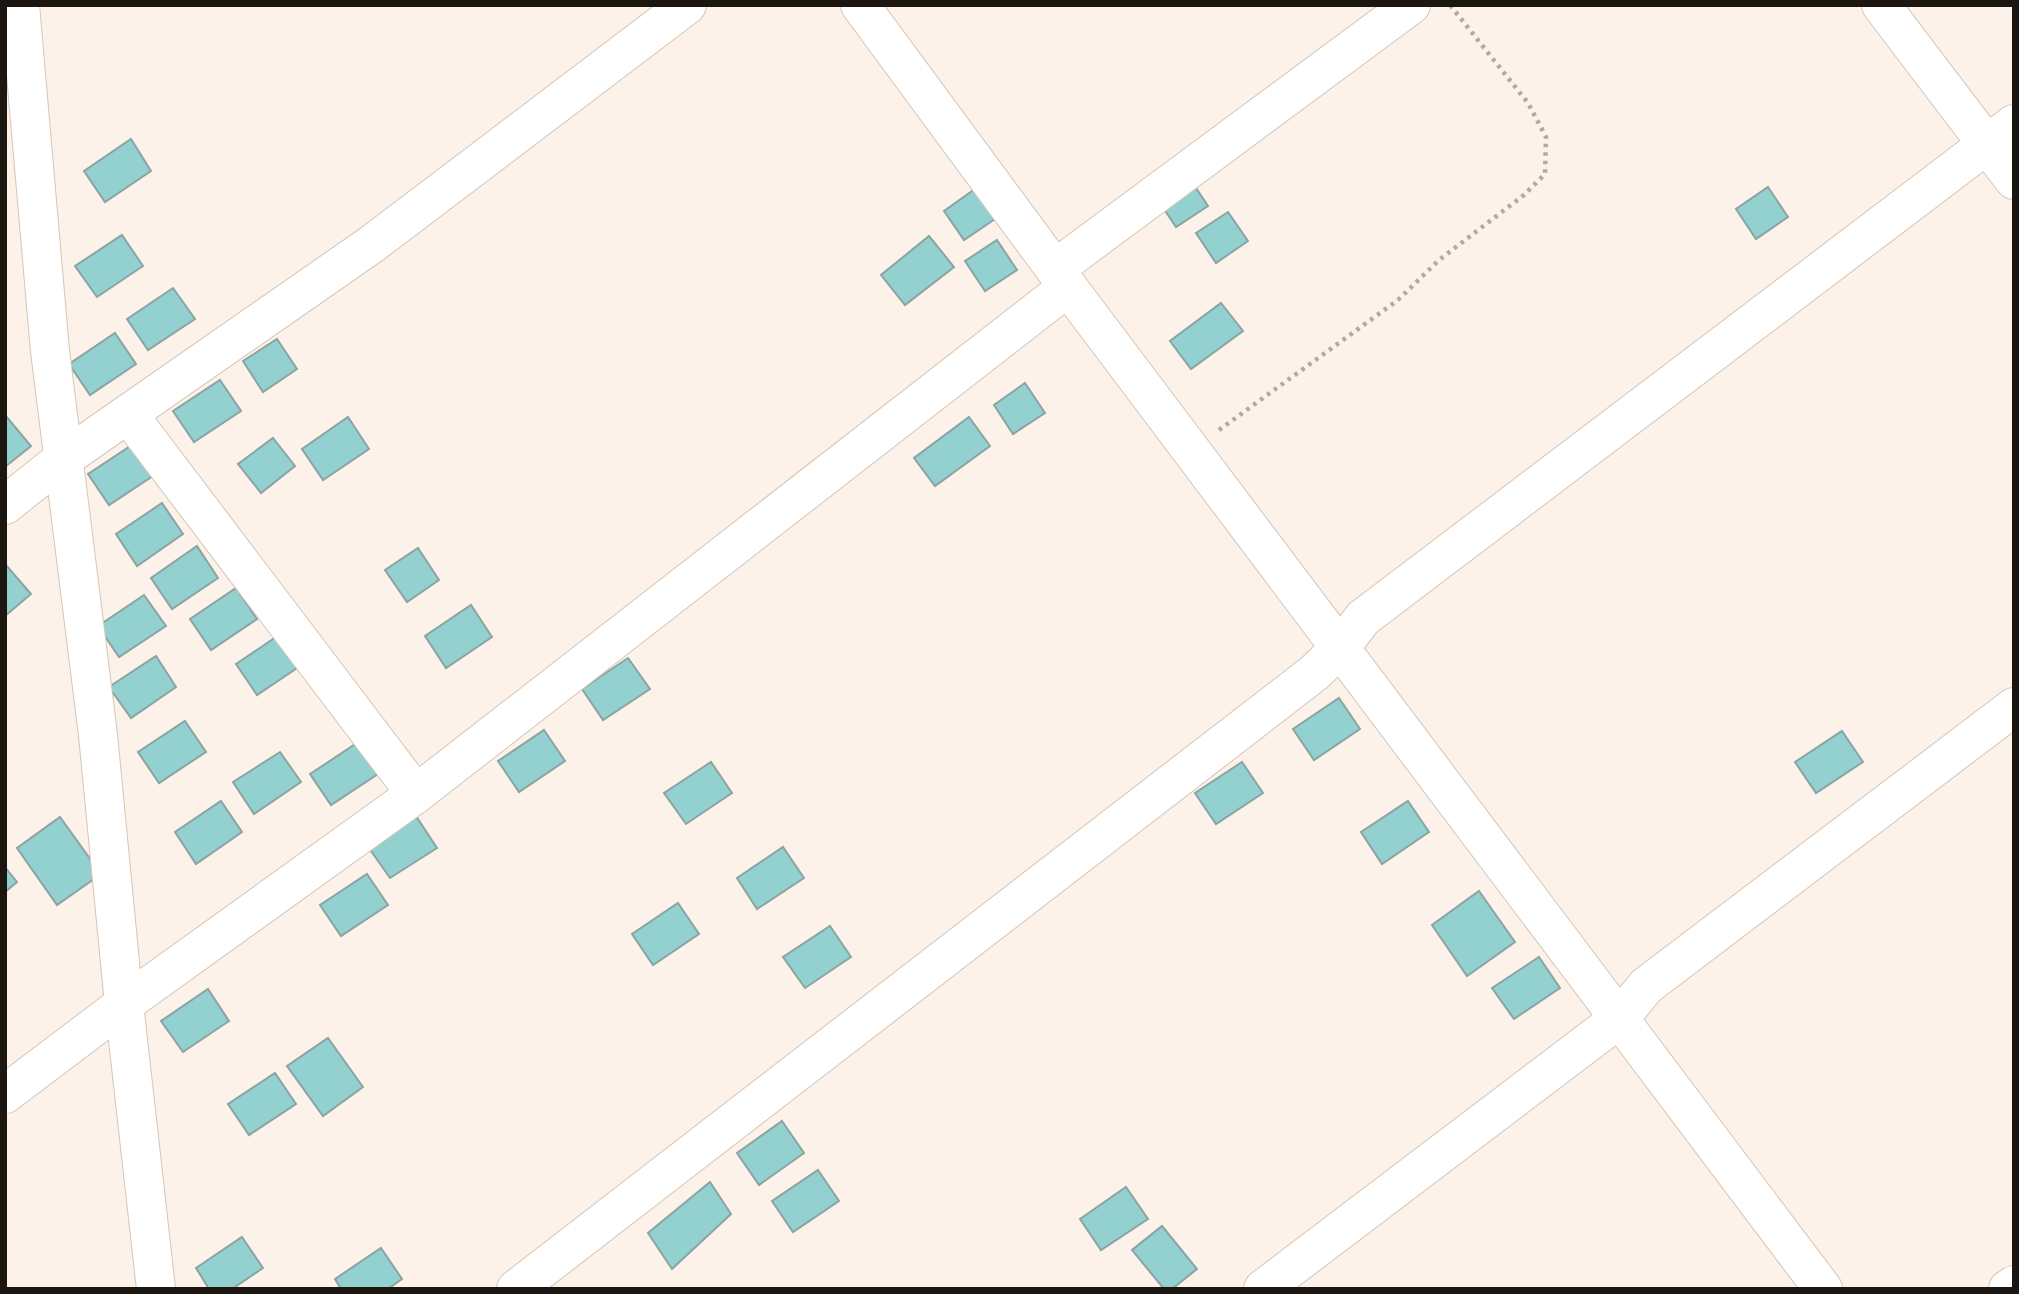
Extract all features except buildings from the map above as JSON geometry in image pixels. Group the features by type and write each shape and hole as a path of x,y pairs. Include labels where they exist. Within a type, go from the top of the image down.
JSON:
{"street":[{"path":"20,5 50,351 98,735 124,1004 156,1289"},
{"path":"5,505 63,459 372,244 687,5"},
{"path":"860,5 1062,278 1823,1289"},
{"path":"5,1094 124,1004 416,794 1062,278 1411,5"},
{"path":"1881,5 2000,134 2014,180"},
{"path":"516,1289 1314,673 1340,648 1363,618 2000,134"},
{"path":"128,414 416,794"},
{"path":"1263,1289 1620,1018 1646,986 2014,707"},
{"path":"2008,1289 2014,1285"}],"path":[{"path":"1191,450 1398,300 1439,260 1524,195 1545,174 1546,137 1528,103 1450,5"}]}
